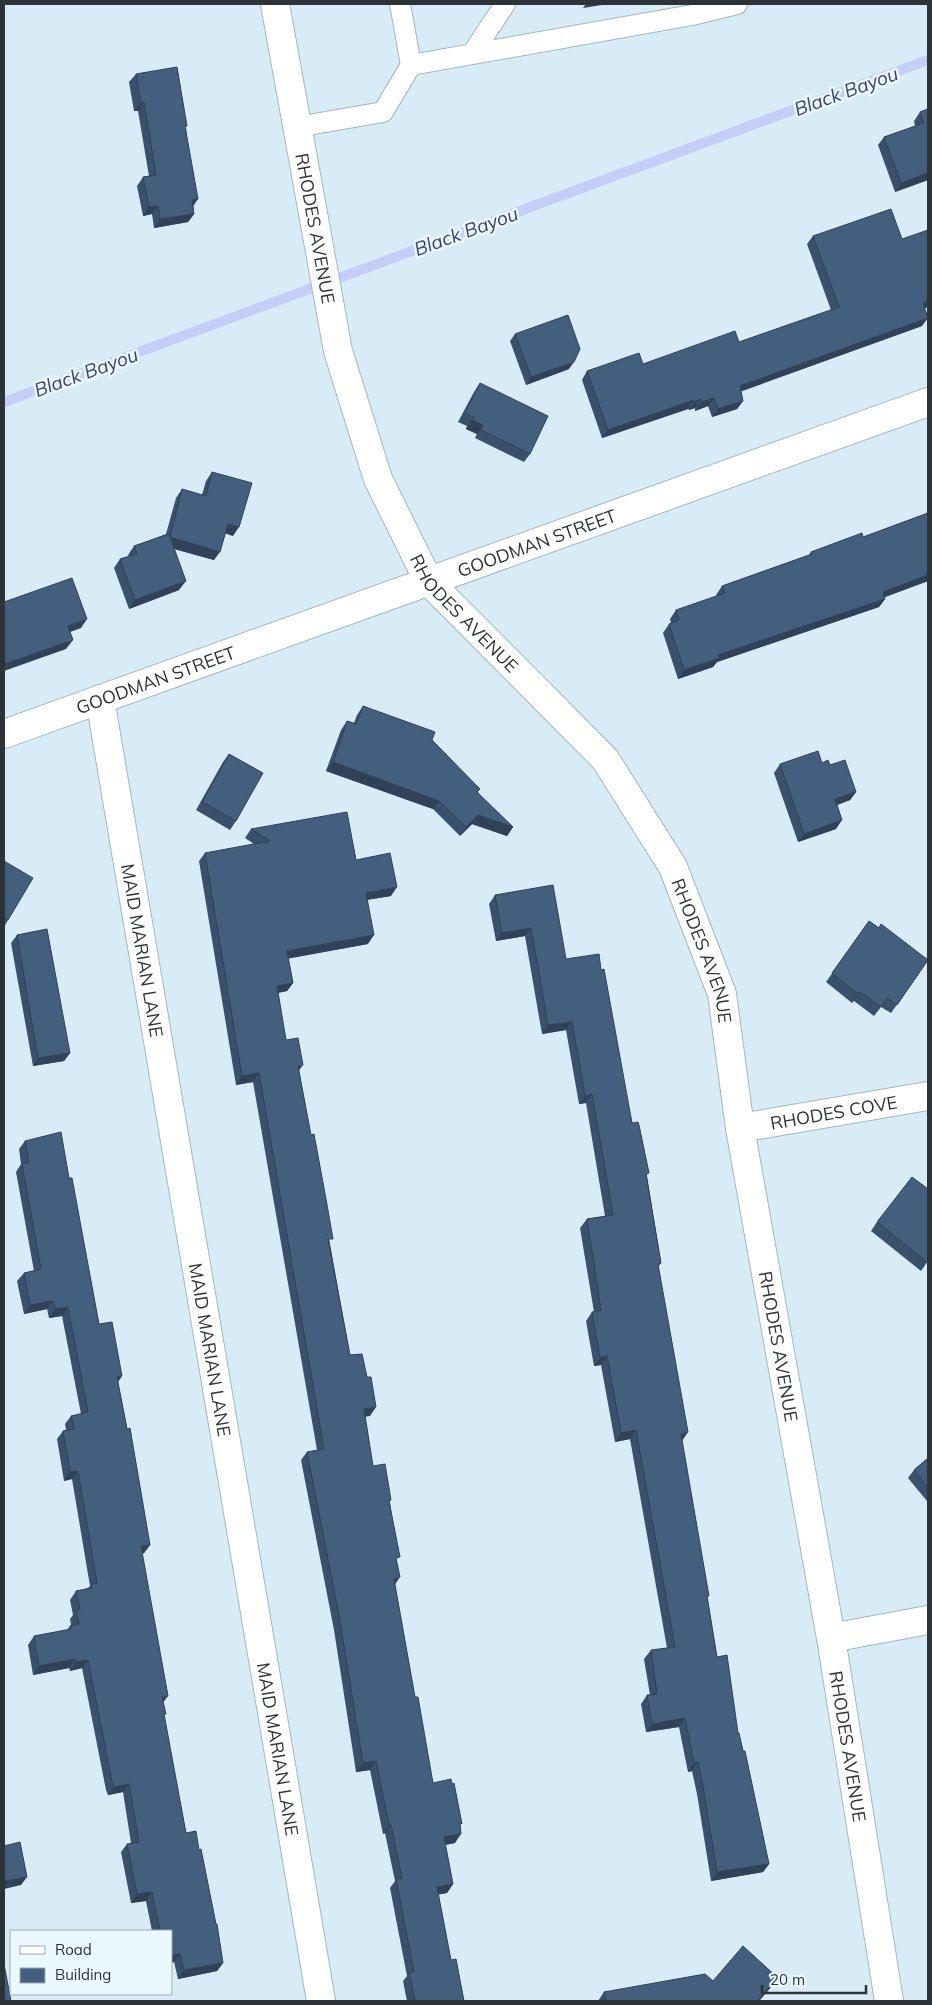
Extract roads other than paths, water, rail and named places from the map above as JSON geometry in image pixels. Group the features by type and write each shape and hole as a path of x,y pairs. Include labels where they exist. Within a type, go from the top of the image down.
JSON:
{"street":[{"name":"RHODES AVENUE","path":"275,4 338,350 378,479 429,582 605,759 673,867 722,994 740,1128 831,1638 889,2001"},
{"name":"GOODMAN STREET","path":"4,734 928,402"},
{"name":"MAID MARIAN LANE","path":"100,699 321,2001"},
{"name":"RHODES COVE","path":"740,1128 928,1096"},
{"path":"831,1638 928,1620"}],"lane":[{"path":"297,127 383,112 411,65 400,4"},
{"path":"472,54 505,4"},
{"path":"411,65 691,9 737,4"}],"waterway":[{"name":"Black Bayou","path":"4,402 928,60"}]}
